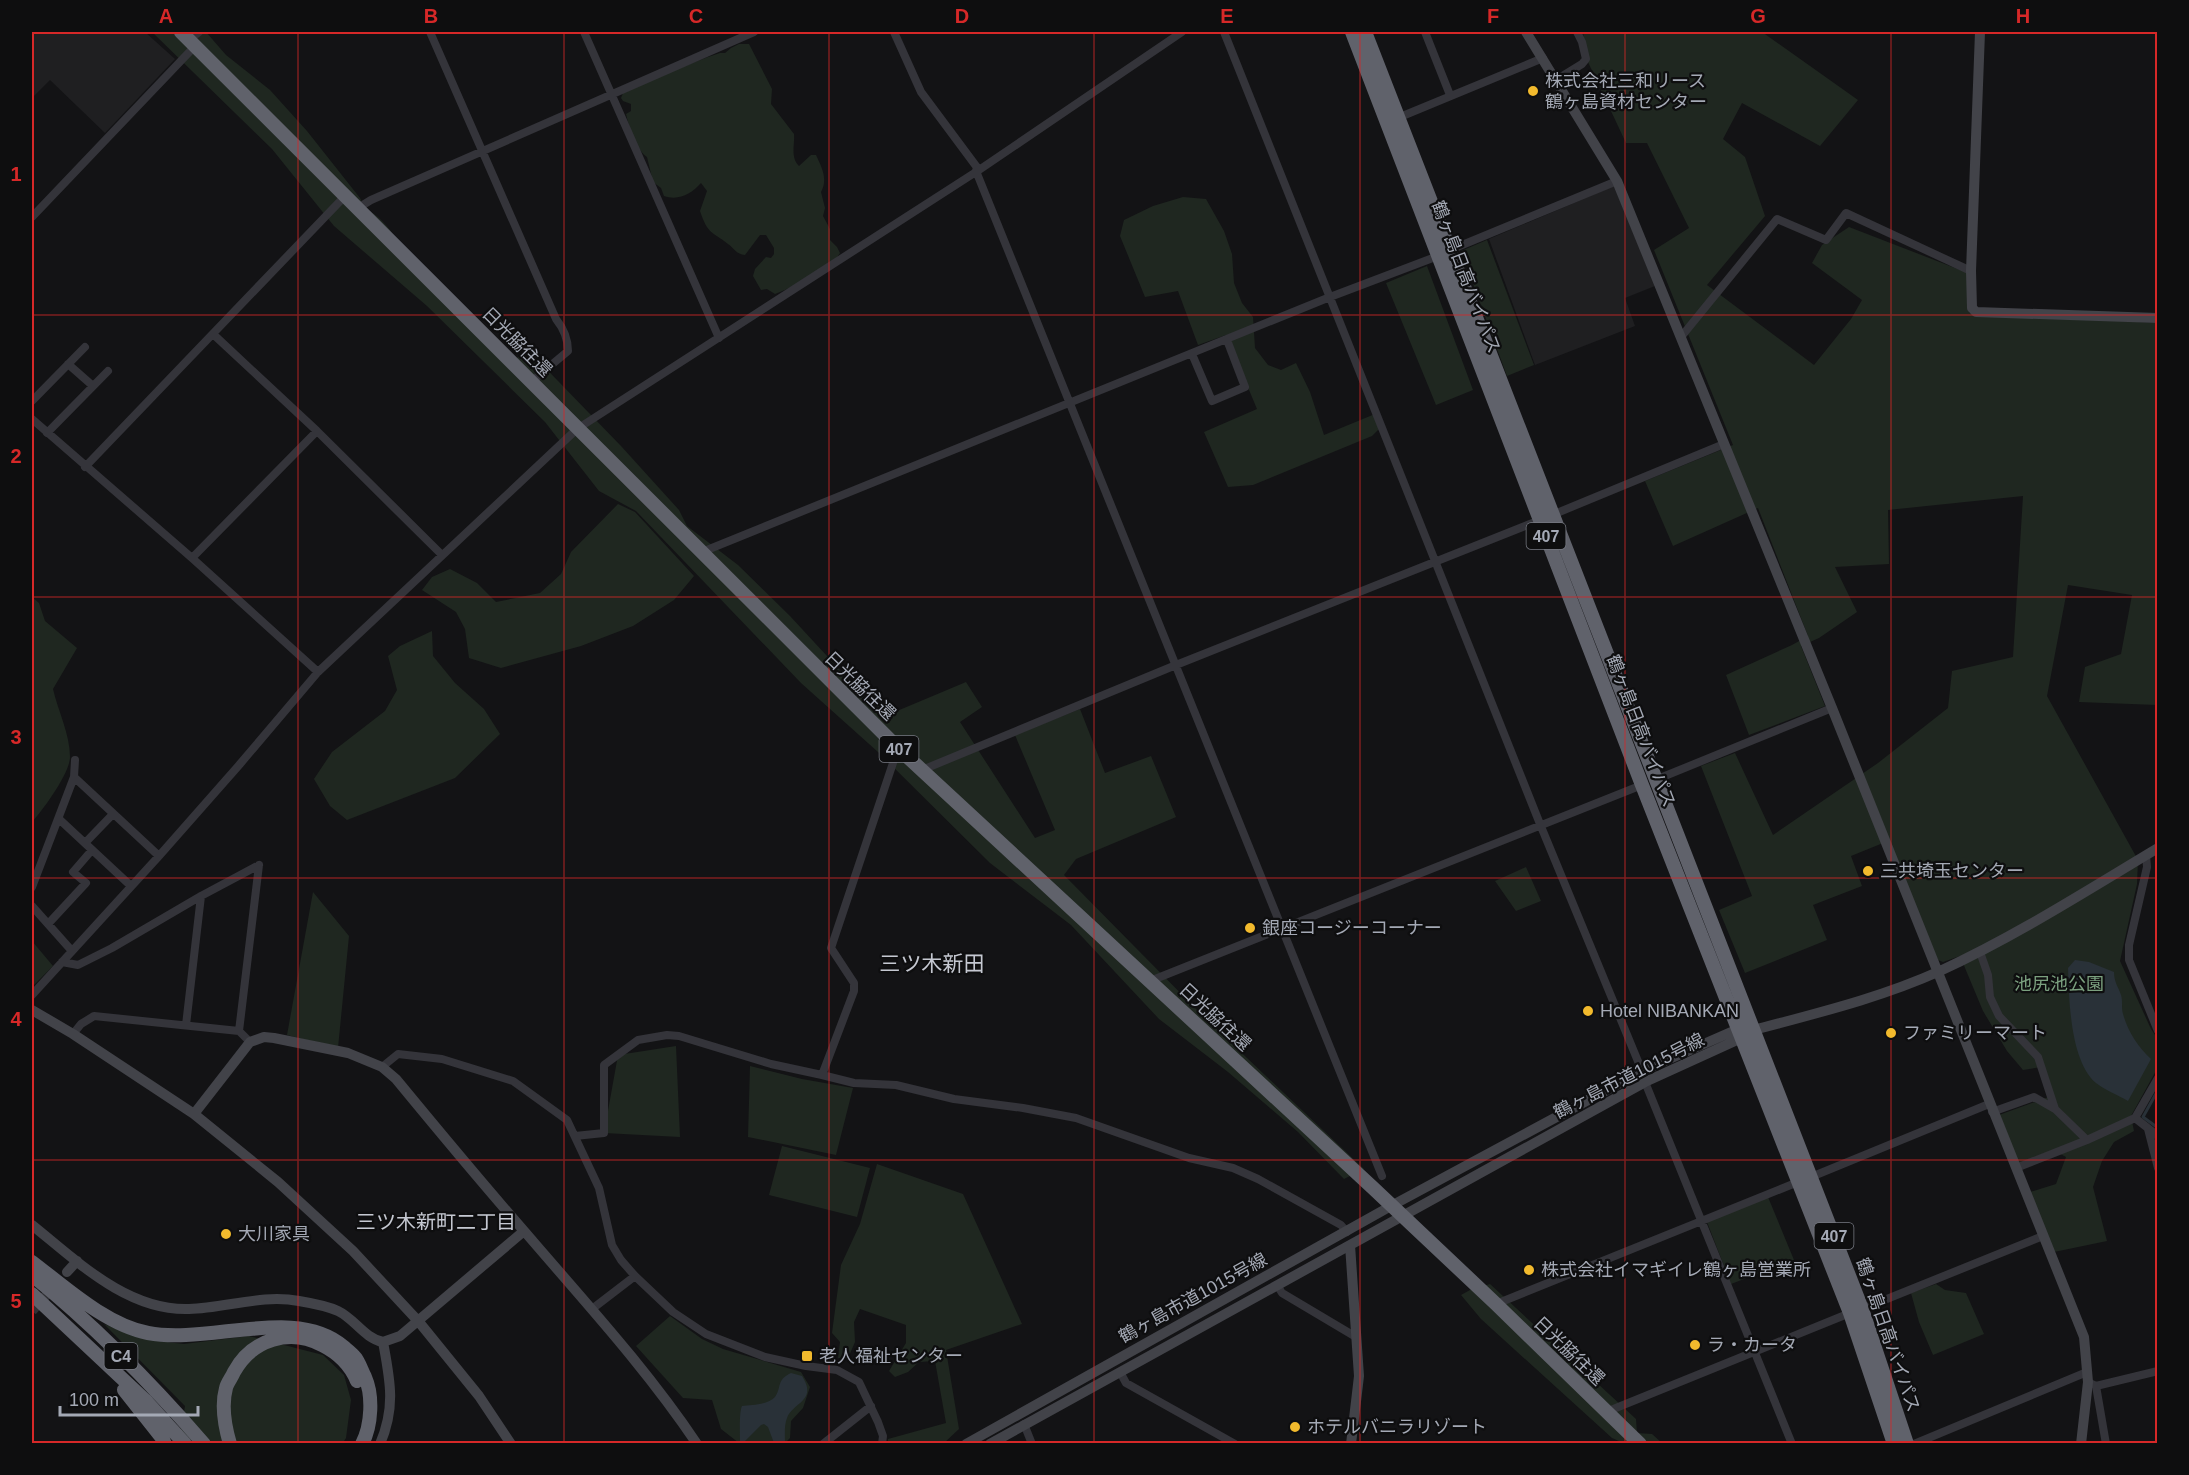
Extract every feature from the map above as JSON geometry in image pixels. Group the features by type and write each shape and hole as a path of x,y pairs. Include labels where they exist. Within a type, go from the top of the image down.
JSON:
{"highway":[{"name":"鶴ヶ島日高バイパス","path":"1352,32 1444,253 1745,1033 1805,1179 1907,1443"},
{"name":"鶴ヶ島日高バイパス","path":"1365,32 1400,117 1444,253"},
{"name":"日光脇往還","path":"191,37 577,429 898,748 1402,1215 1640,1443"},
{"path":"32,1262 102,1313 147,1333 190,1336 287,1327 311,1329 336,1340 357,1359 368,1386 369,1414 362,1443"},
{"name":"C4","path":"32,1275 67,1304 138,1372 204,1443"},
{"name":"C4","path":"32,1294 145,1400 185,1443"},
{"name":"鶴ヶ島日高バイパス","path":"1856,1311 1894,1443"},
{"path":"230,1443 224,1409 226,1387 238,1365 253,1350 271,1339 294,1336 313,1340 333,1350 351,1368 361,1390 360,1422 353,1443"},
{"path":"89,1346 165,1443"}],"street":[{"path":"430,32 556,319 564,329 568,351 531,382"},
{"path":"584,32 720,338"},
{"path":"358,208 370,200 483,149 754,32"},
{"path":"894,32 921,92 977,171 1382,1176"},
{"path":"32,994 159,856 318,672 577,429 977,171 1182,32"},
{"path":"1224,32 1540,824 1642,1071"},
{"path":"1425,32 1450,95"},
{"path":"1526,32 1617,181 1832,708 1990,1108 2084,1337 2090,1380 2106,1443"},
{"path":"1556,80 1582,64 1586,59 1577,32"},
{"path":"1980,32 1970,304 1972,309 1976,312 2157,318"},
{"path":"32,217 191,37"},
{"path":"1400,117 1543,58"},
{"path":"702,552 1617,181"},
{"path":"85,467 346,195"},
{"path":"1681,337 1777,219 1826,240 1846,213 1971,271"},
{"path":"213,334 317,431 442,555"},
{"path":"1192,354 1212,401 1245,387 1227,339"},
{"path":"32,401 85,346"},
{"path":"68,364 93,386"},
{"path":"48,433 108,371"},
{"path":"32,419 192,558 318,672"},
{"path":"192,558 317,431"},
{"path":"922,770 1724,444"},
{"path":"1150,981 1832,708"},
{"path":"822,1075 854,991 854,983 831,948 898,748"},
{"path":"32,887 74,777 75,759"},
{"path":"74,777 159,856"},
{"path":"85,843 113,814"},
{"path":"59,819 131,886"},
{"path":"1745,1033 1862,1001 1937,972 2028,926 2157,848"},
{"path":"48,924 86,883 73,872 92,850"},
{"path":"2146,855 2147,867 2129,945 2129,960 2157,1031"},
{"path":"62,962 78,965 259,865 239,1031"},
{"path":"186,1025 201,896"},
{"path":"32,906 72,951"},
{"path":"1980,952 1988,975 1990,997 1999,1016 2038,1057 2055,1109"},
{"path":"32,1010 73,1034 194,1114 279,1182 353,1251 418,1322 479,1396 511,1443"},
{"path":"73,1034 81,1024 94,1016 239,1031 250,1042"},
{"name":"鶴ヶ島市道1015号線","path":"966,1443 1391,1206 1642,1071 1745,1033"},
{"name":"鶴ヶ島市道1015号線","path":"990,1443 1645,1082 1745,1033"},
{"path":"575,1136 604,1133 604,1065 639,1040 653,1036 679,1036 771,1064 854,1083 896,1085 954,1099 1023,1108 1076,1119 1258,1179 1341,1225 1347,1232"},
{"path":"194,1114 250,1042 264,1037 348,1053 382,1066 396,1079 524,1232 592,1309 675,1411 697,1443"},
{"path":"382,1066 398,1054 465,1065 513,1082 567,1120 599,1188 612,1245 634,1275 673,1312 706,1334 765,1357 847,1374 859,1382 880,1429 882,1443"},
{"path":"2016,1168 2135,1118 2157,1078"},
{"path":"1645,1082 1792,1443"},
{"path":"1496,1304 1701,1220 1990,1108 2034,1097 2055,1109 2087,1140"},
{"path":"2135,1118 2157,1136"},
{"path":"2148,1129 2157,1168"},
{"path":"32,1225 112,1286 149,1304 191,1309 274,1299 295,1300 339,1311 373,1340 383,1342 400,1336 418,1322 524,1232"},
{"path":"1606,1412 2043,1236"},
{"path":"1350,1245 1359,1376 1351,1443"},
{"path":"67,1272 77,1261"},
{"path":"592,1309 634,1275"},
{"path":"1277,1285 1282,1293 1356,1337"},
{"path":"380,1443 389,1416 392,1397 383,1342"},
{"path":"1914,1443 2090,1380 2157,1371"},
{"path":"1120,1372 1126,1383 1235,1443"},
{"path":"2081,1443 2090,1380"},
{"path":"823,1443 871,1406"},
{"path":"1024,1424 1032,1443"}],"shaded area":[{"path":"32,32 145,32 175,59 105,133 50,80 32,98"},
{"path":"1614,186 1655,286 1625,298 1635,326 1535,365 1489,239"},
{"path":"2075,960 2089,962 2114,972 2122,997 2122,1012 2128,1027 2138,1044 2151,1059 2128,1101 2096,1083 2087,1073 2081,1060 2073,1029 2069,996 2068,968"},
{"path":"791,1373 802,1376 807,1391 806,1396 787,1418 785,1443 774,1443 768,1427 764,1424 744,1442 740,1442 742,1406 772,1400 783,1378"}],"green space":[{"path":"152,32 206,32 226,55 270,90 307,131 367,209 387,226 405,254 514,360 528,350 679,510 687,526 738,565 790,616 863,695 897,711 966,682 982,707 960,722 1035,838 1055,830 1015,735 1080,709 1105,773 1151,756 1176,817 1076,859 1064,875 1207,1020 1364,1169 1344,1179 1298,1132 1228,1072 1159,1019 1071,925 990,863 878,752 801,683 636,511 599,491 545,422 427,306 334,226 272,149"},
{"name":"池尻池公園","path":"1583,32 1762,32 1858,100 1820,146 1742,103 1723,139 1745,157 1765,216 1707,285 1814,365 1851,319 1862,300 1812,263 1822,245 1849,227 1968,273 1969,313 2157,323 2157,705 2079,702 2085,667 2121,654 2132,595 2068,585 2047,696 2138,860 2137,884 2120,961 2157,1038 2157,1069 2131,1116 2134,1131 2114,1142 2102,1161 2093,1187 2107,1241 2054,1252 2030,1192 2056,1184 2066,1157 2053,1150 2019,1163 1999,1115 2051,1096 2041,1067 2023,1070 2007,1051 1983,1011 1960,956 1943,962 1938,960 1888,841 1851,856 1862,886 1813,905 1827,940 1745,973 1719,910 1752,896 1701,766 1735,753 1773,835 1878,763 1948,708 1952,671 2013,657 2023,496 1888,510 1889,564 1835,567 1857,612 1819,638 1801,646 1825,706 1749,735 1726,675 1808,636 1758,508 1673,546 1645,481 1733,445 1654,250 1689,228 1647,143 1626,143 1588,62"},
{"path":"739,44 749,44 772,89 771,104 794,134 796,162 799,166 811,155 816,155 824,178 821,192 825,208 823,216 830,229 830,240 840,253 820,271 775,294 767,289 761,290 753,276 755,269 766,257 771,258 774,254 774,248 766,235 760,235 745,255 740,254 711,232 706,224 700,211 707,191 701,183 684,196 675,198 664,196 661,188 653,182 647,157 636,144 631,131 626,114 631,111 631,104 621,98 623,93 695,62 725,53"},
{"path":"1183,197 1206,199 1224,231 1232,254 1234,283 1242,303 1253,317 1255,348 1268,365 1281,370 1296,363 1310,392 1324,435 1375,414 1380,428 1372,436 1253,485 1228,487 1204,432 1257,409 1226,335 1198,345 1178,291 1145,297 1120,236 1124,220 1153,206"},
{"path":"1487,240 1534,365 1507,376 1461,251"},
{"path":"1427,266 1473,390 1436,405 1386,283"},
{"path":"618,504 635,512 694,576 674,600 633,626 581,646 501,668 469,658 465,629 456,612 422,590 432,577 450,569 477,583 496,602 540,593 561,574 571,552"},
{"path":"32,597 39,603 45,621 77,648 53,689 68,740 69,764 55,791 32,822"},
{"path":"432,631 433,656 455,683 484,709 500,734 455,778 347,820 330,806 314,779 332,752 385,711 397,690 388,656 400,646"},
{"path":"1526,867 1541,901 1516,911 1495,881"},
{"path":"313,892 349,936 338,1048 287,1035"},
{"path":"32,941 53,966 32,987"},
{"path":"676,1046 680,1137 604,1133 618,1055"},
{"path":"750,1066 802,1079 853,1088 836,1155 748,1137"},
{"path":"782,1146 870,1168 857,1217 769,1195"},
{"path":"877,1164 963,1194 1022,1324 946,1350 959,1429 944,1443 888,1443 888,1439 946,1423 935,1361 919,1362 908,1372 895,1377 889,1371 906,1343 906,1325 860,1309 854,1322 855,1342 848,1358 838,1358 840,1342 832,1333 841,1265 860,1224"},
{"path":"1768,1197 1794,1260 1731,1284 1707,1222"},
{"path":"1490,1284 1636,1419 1637,1433 1652,1434 1662,1443 1620,1443 1612,1438 1481,1319 1461,1295"},
{"path":"1936,1284 1945,1290 1966,1293 1984,1334 1933,1355 1919,1322 1911,1293"},
{"path":"670,1316 702,1339 723,1349 801,1372 810,1387 803,1408 791,1421 790,1438 785,1443 739,1443 721,1429 712,1400 683,1398 636,1346"},
{"path":"104,1324 149,1340 184,1344 249,1336 323,1355 344,1375 351,1400 346,1438 342,1444 179,1443 185,1406"}],"waterway":[{"path":"2158,1090 2143,1117 2158,1128"}],"tunnel":[{"path":"32,1311 56,1284"}],"place":[{"name":"株式会社三和リース 鶴ヶ島資材センター","path":"1533,91"},
{"name":"三共埼玉センター","path":"1868,871"},
{"name":"銀座コージーコーナー","path":"1250,928"},
{"name":"Hotel NIBANKAN","path":"1588,1011"},
{"name":"ファミリーマート","path":"1891,1033"},
{"name":"大川家具","path":"226,1234"},
{"name":"株式会社イマギイレ鶴ヶ島営業所","path":"1529,1270"},
{"name":"ラ・カータ","path":"1695,1345"},
{"name":"老人福祉センター","path":"807,1356"},
{"name":"ホテルバニラリゾート","path":"1295,1427"}],"district":[{"name":"三ツ木新田","path":"932,963"},
{"name":"三ツ木新町二丁目","path":"436,1222"}]}
